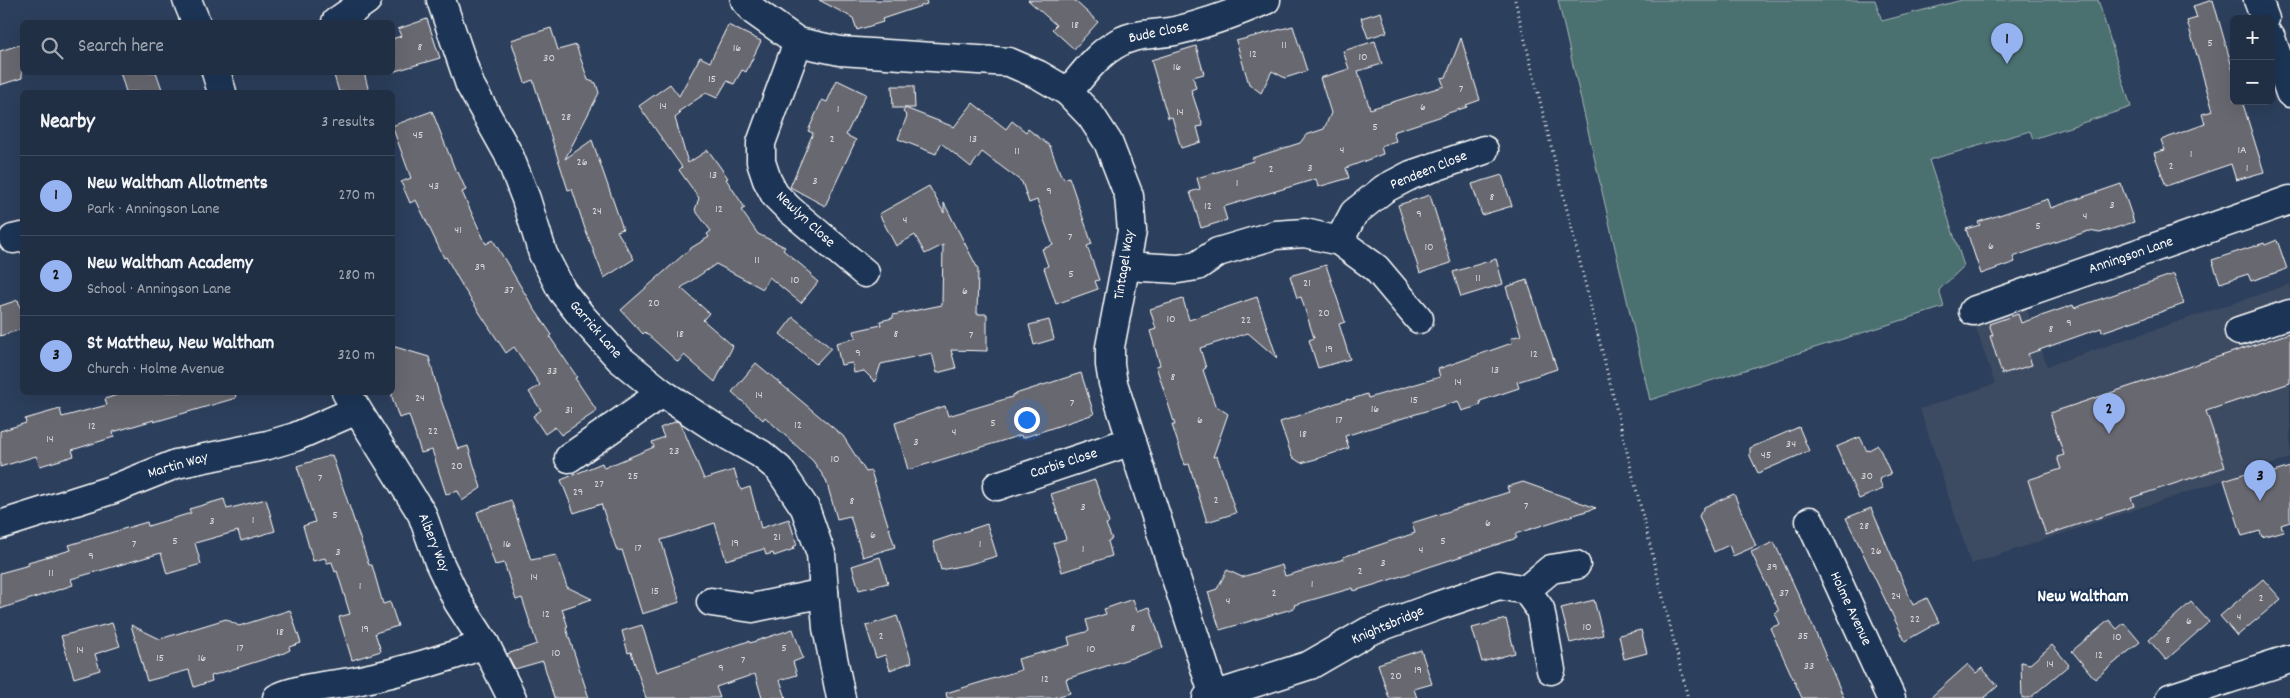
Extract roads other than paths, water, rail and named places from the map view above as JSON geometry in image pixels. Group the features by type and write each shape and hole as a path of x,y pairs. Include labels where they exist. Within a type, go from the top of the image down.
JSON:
{"street":[{"path":"187,0 195,20"},
{"path":"339,20 367,0"},
{"name":"Garrick Lane","path":"441,0 470,85 508,154 526,199 543,254 562,291 582,318 620,359 662,393 720,431 762,454 779,469 805,508 821,554 829,644 841,698"},
{"name":"Tintagel Way","path":"745,0 754,11 798,42 840,51 1009,62 1038,74 1068,92 1091,116 1108,142 1129,196 1132,231 1110,347 1113,383 1210,697"},
{"name":"Bude Close","path":"1068,92 1101,54 1115,44 1149,32 1177,31 1214,20 1266,0"},
{"path":"2258,0 2264,15"},
{"path":"2275,30 2290,25"},
{"name":"Newlyn Close","path":"798,42 761,143 762,162 767,180 775,195 789,209 865,273"},
{"path":"2275,50 2290,93"},
{"name":"Pendeen Close","path":"1339,241 1354,213 1384,189 1411,175 1484,150"},
{"name":"Anningson Lane","path":"1972,311 2290,200"},
{"path":"1126,266 1178,269 1197,266 1218,252 1275,235 1305,233 1339,241 1376,268 1419,319"},
{"path":"2239,331 2290,314"},
{"path":"569,458 662,393"},
{"name":"Martin Way","path":"0,525 111,490 176,464 268,446 295,436 352,401"},
{"name":"Albery Way","path":"352,401 422,514 439,562 458,602 486,644 512,698"},
{"name":"Carbis Close","path":"997,486 1132,441"},
{"name":"Holme Avenue","path":"1810,521 1891,698"},
{"path":"1551,670 1540,609 1526,590 1551,569 1576,565"},
{"name":"Knightsbridge","path":"1210,697 1256,691 1310,665 1369,631 1499,585 1526,590"},
{"path":"711,602 752,608 824,593"},
{"path":"277,698 289,692 358,680 443,660 486,644"},
{"path":"2170,698 2290,659"}],"place":[{"name":"New Waltham Allotments","path":"2007,64"},
{"name":"New Waltham Academy","path":"2109,434"},
{"name":"St Matthew, New Waltham","path":"2260,501"}],"district":[{"name":"New Waltham","path":"2083,597"}]}
